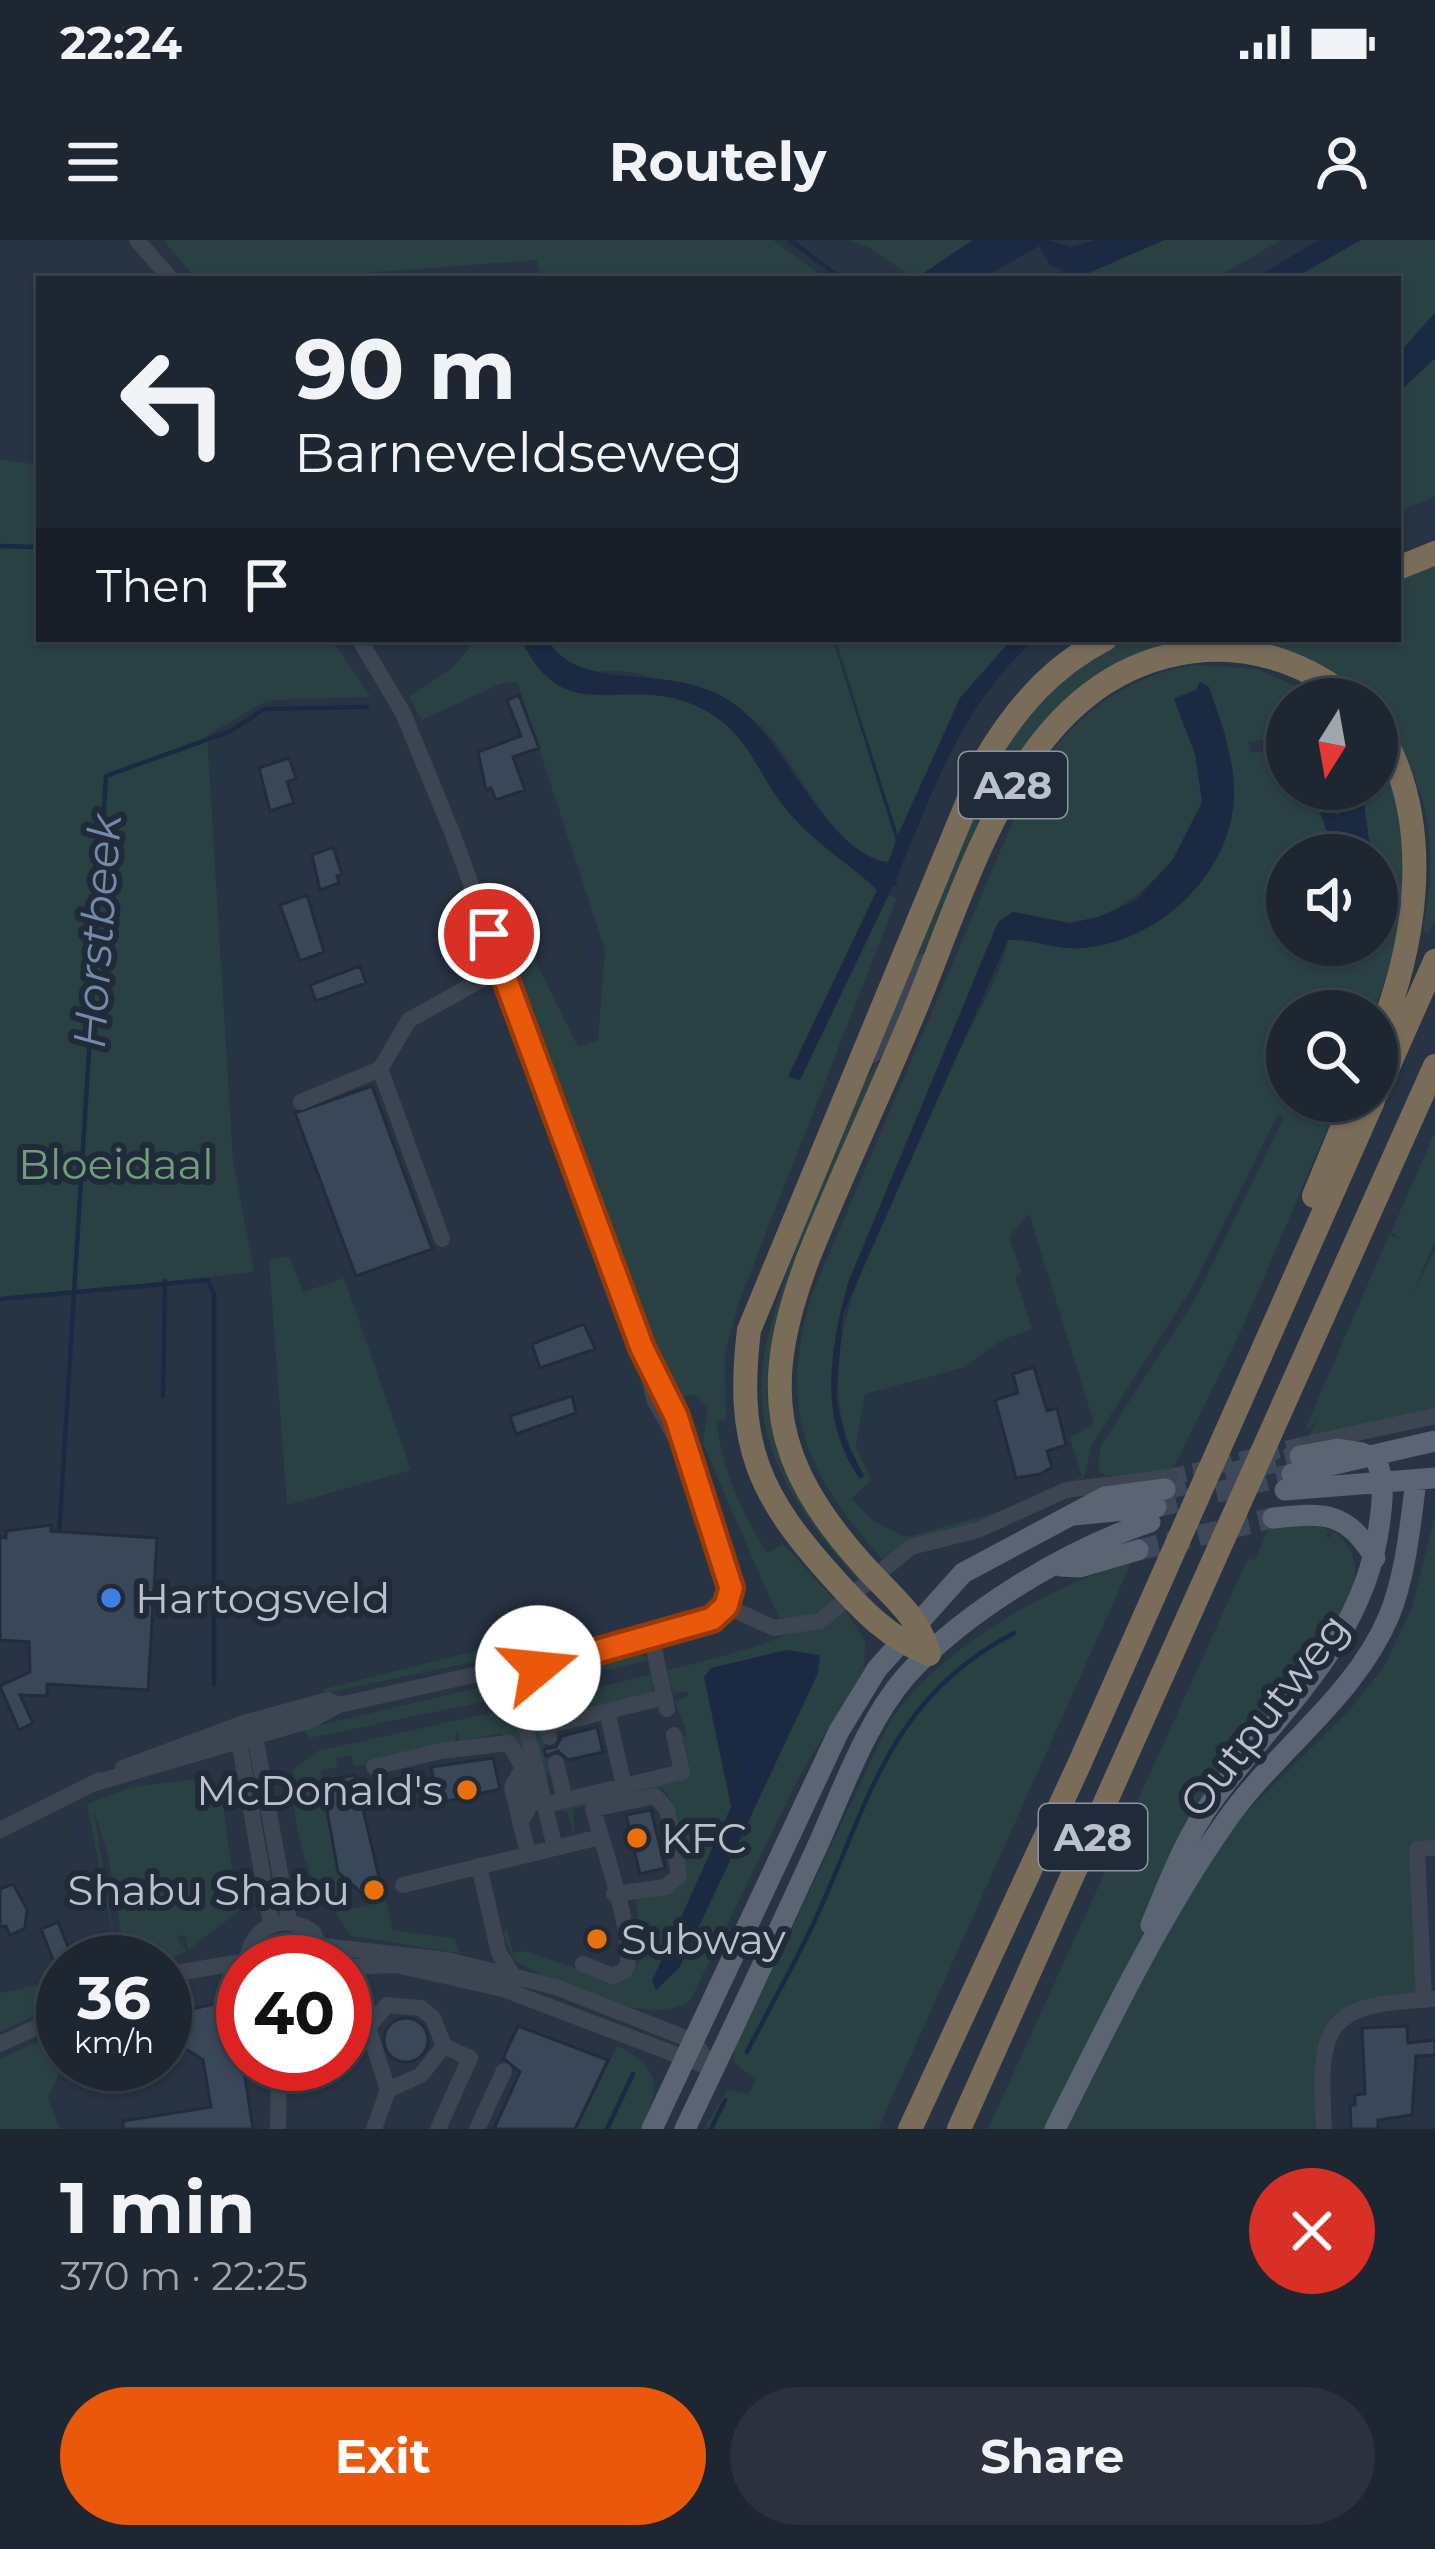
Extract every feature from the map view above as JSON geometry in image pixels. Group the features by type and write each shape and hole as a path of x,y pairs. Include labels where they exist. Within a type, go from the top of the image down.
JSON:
{"highway":[{"path":"1401,567 1435,553"},
{"name":"A28","path":"898,1642 852,1598 769,1500 743,1405 749,1330 760,1293 985,760 1033,692 1066,662 1100,642"},
{"name":"A28","path":"920,1622 823,1518 793,1466 780,1426 780,1347 787,1313 832,1196 976,863 1014,783 1055,724 1101,682 1138,665 1196,651 1246,652 1292,663 1316,678"},
{"path":"1396,990 1414,939 1424,862 1411,781 1398,760"},
{"path":"1398,1046 1435,962"},
{"name":"A28","path":"959,2129 1435,1068"},
{"name":"A28","path":"1294,1280 1309,1208 1344,1122"},
{"name":"A28","path":"910,2129 1364,1122"},
{"path":"920,1622 928,1654"},
{"path":"898,1642 928,1654"}],"main road":[{"path":"1375,1455 1435,1441"},
{"path":"1296,1466 1338,1448 1375,1455 1425,1480"},
{"name":"Outputweg","path":"1138,1965 1185,1845 1211,1803 1328,1660 1358,1606 1375,1558 1385,1482 1375,1455"},
{"path":"1296,1466 1385,1482 1425,1480"},
{"name":"Outputweg","path":"1055,2129 1138,1965 1225,1823 1342,1691 1378,1637 1397,1592 1425,1480"},
{"path":"652,2129 839,1731 898,1642 963,1574 1022,1538 1072,1515 1160,1499"},
{"path":"685,2129 887,1703 928,1654 988,1604 1060,1566 1072,1550 1160,1499"},
{"path":"1273,1518 1309,1515 1340,1520 1356,1530 1375,1558"},
{"path":"1060,1566 1080,1567 1138,1550"}],"street":[{"path":"136,240 168,276"},
{"path":"0,1830 154,1753 514,1666 538,1668 712,1619 726,1606 728,1572 668,1393 642,1348 403,713 361,642"},
{"path":"837,1111 856,1087 976,863"},
{"path":"301,1102 380,1069 409,1020 502,969"},
{"path":"380,1069 442,1239"},
{"path":"1296,1466 1435,1416"},
{"path":"726,1606 785,1628 827,1618 911,1547 978,1530 1055,1493 1160,1499"},
{"path":"549,1737 547,1726 666,1703 651,1635"},
{"path":"514,1638 514,1666 555,1848"},
{"path":"607,1712 624,1786"},
{"path":"246,1733 280,1923"},
{"path":"544,1804 682,1772 674,1735"},
{"path":"374,1766 505,1742 517,1750 524,1768 512,1785 528,1854"},
{"path":"556,1762 565,1799"},
{"path":"583,1964 609,1976 625,1970 631,1952 614,1894 593,1809 652,1795 667,1809 680,1865 678,1879 666,1887 614,1894"},
{"path":"403,1885 600,1837"},
{"path":"1324,2129 1322,2054 1337,2024 1366,2005 1430,1999 1427,1900 1417,1849 1435,1848"},
{"path":"479,1866 499,1953 512,1974"},
{"path":"256,1935 280,1923 306,1927 311,1935"},
{"path":"372,1951 512,1974 635,2014 714,2069"},
{"path":"372,1966 396,1965 517,1993 688,2051"},
{"path":"374,2129 388,2090 368,2039 376,2013 387,2005 421,2008 433,2018 444,2047 470,2058 438,2129"},
{"path":"0,2044 36,2027"},
{"path":"388,2090 421,2074 444,2047"},
{"path":"477,2129 503,2071"},
{"path":"278,2129 279,2091"}],"green space":[{"path":"163,240 773,240 822,276 540,276 537,260 325,276 193,276"},
{"path":"848,240 973,240 919,276 911,276 870,248"},
{"path":"1164,240 1281,240 1219,276 1082,276"},
{"path":"1361,240 1435,240 1435,313 1401,351 1401,276 1298,276"},
{"path":"1435,358 1435,497 1401,510 1401,390"},
{"name":"Bloeidaal","path":"0,459 36,465 36,642 333,642 371,697 268,700 207,735 233,1161 254,1272 0,1299"},
{"path":"1435,558 1435,919 1429,933 1423,930 1430,867 1428,825 1418,784 1398,748 1398,678 1319,678 1266,650 1103,676 970,866 871,1049 962,826 1019,717 1106,645 1401,642 1401,573"},
{"path":"474,642 523,642 538,667 556,684 575,692 663,696 711,713 741,740 793,817 878,890 788,1076 800,1080 888,895 897,898 739,1302 725,1353 726,1419 716,1422 729,1474 757,1537 767,1553 783,1544 838,1603 824,1614 779,1619 703,1444 708,1407 696,1395 676,1397 654,1355 505,952 531,952 578,1047 598,1040 605,950 517,682 500,684 422,720 409,697 453,667"},
{"path":"549,642 834,642 896,841 890,861 872,858 836,829 774,740 752,719 643,675 579,669"},
{"path":"837,642 1009,642 960,698 898,836"},
{"path":"1192,665 1257,669 1277,678 1266,678 1266,739 1248,742 1251,753 1266,750 1266,810 1319,810 1328,834 1266,834 1266,966 1389,966 1385,981 1382,990 1266,990 1266,1122 1274,1122 1193,1286 1092,1444 1084,1478 1023,1502 1082,1477 1070,1438 1094,1423 1029,1214 1009,1237 1021,1272 1015,1276 1032,1329 1002,1340 962,1368 865,1394 856,1446 871,1480 851,1499 875,1522 906,1537 999,1512 884,1561 834,1499 805,1438 797,1373 812,1294 1028,786 1077,723 1140,681","holes":["1207,685 1225,733 1222,847 1183,901 1127,938 1073,948 1008,940 851,1302 842,1336 839,1405 864,1476 860,1479 837,1432 831,1383 848,1283 995,930 1013,912 1068,923 1088,920 1130,900 1168,865 1195,825 1202,793 1198,765 1174,698"]},
{"path":"1398,801 1405,846 1398,930 1398,834 1368,834 1365,810 1398,810"},
{"path":"878,1061 789,1280 767,1378 771,1425 787,1472 818,1523 864,1579 860,1583 788,1486 770,1444 762,1402 764,1359 791,1262 850,1111"},
{"path":"1282,1122 1330,1122 1245,1322 1172,1471 1105,1476 1099,1470 1100,1447 1197,1296"},
{"path":"1435,1132 1435,1242 1409,1301 1435,1250 1435,1411 1308,1438 1319,1414 1310,1429 1306,1427 1389,1235 1402,1240 1391,1232"},
{"path":"289,1256 303,1292 344,1278 411,1470 287,1505 269,1260"},
{"path":"1435,1515 1435,1842 1409,1844 1418,1992 1358,2003 1326,2028 1315,2070 1316,2129 1065,2129 1158,1947 1224,1834 1351,1708 1385,1665 1412,1607"},
{"path":"1313,1524 1331,1530 1325,1536 1329,1538 1333,1531 1353,1557 1355,1576 1348,1608 1173,1861 1142,1938 1045,2129 988,2129 1247,1560 1255,1559 1269,1528"},
{"path":"1132,1561 878,2129 704,2129 727,2090 748,2094 756,2080 734,2062 734,2050 890,1721 938,1668 998,1623 1065,1587"},
{"path":"846,1611 865,1641 864,1669 799,1777 690,2001 650,2010 600,2000 513,1959 503,1933 507,1929 513,1953 525,1951 610,1980 642,1959 636,1899 671,1889 677,1835 670,1798 662,1788 573,1809 574,1836 567,1811 554,1810 690,1771 683,1736 687,1734 675,1701 689,1696 687,1691 673,1694 667,1670 827,1622"},
{"path":"503,1644 498,1657 325,1693 324,1689"},
{"path":"636,1649 649,1660 531,1688 542,1675"},
{"path":"652,1674 654,1693 618,1704 616,1698 613,1705 540,1727 552,1772 545,1774 529,1705"},
{"path":"481,1687 497,1688 506,1697 310,1738 303,1729"},
{"path":"514,1708 524,1752 500,1733 460,1742 456,1729 455,1744 354,1767 351,1755 336,1758 338,1767 321,1771 337,1870 352,1904 332,1909 314,1882 301,1844 294,1769 317,1751"},
{"path":"189,1780 221,1791 238,1912 192,1947 192,1935 121,1935 108,1856 94,1811 113,1935 87,1804 132,1787"},
{"path":"386,1901 393,1930 455,1939 459,1953 350,1935 335,1912"},
{"path":"36,1986 36,2015 0,2032 0,1993"},
{"path":"36,2043 36,2091 51,2091 48,2098 60,2129 0,2129 0,2059"},
{"path":"617,2046 642,2062 653,2080 652,2101 641,2129 577,2129"}],"water":[{"path":"973,240 1048,240 1071,247 1095,240 1164,240 1082,276 1061,276 1064,270 1050,265 1039,246 986,276 919,276"},
{"path":"1319,240 1361,240 1297,276 1258,276"},
{"path":"1435,313 1435,358 1401,390 1401,351"},
{"path":"523,642 550,642 562,657 581,667 679,682 730,701 770,740 843,837 888,863 896,840 834,642 898,835 960,698 1009,642 1033,642 988,691 952,750 896,879 897,887 893,886 800,1080 788,1077 877,890 803,827 739,738 709,713 663,696 574,692 537,666"},
{"path":"1200,682 1209,687 1232,768 1230,825 1220,852 1186,899 1137,933 1081,948 1008,940 843,1314 836,1399 846,1440 864,1476 860,1479 847,1456 833,1408 833,1358 848,1283 998,922 1013,912 1070,923 1098,917 1135,901 1173,859 1202,802 1195,754 1174,699 1196,690"},
{"path":"1319,810 1333,810 1337,818 1341,810 1365,810 1368,834 1328,834"},
{"path":"786,1650 820,1655 818,1673 680,1967 656,1990 652,1981 731,1807 704,1677 711,1668"}],"building":[{"path":"519,695 539,748 513,757 525,790 496,800 491,788 486,790 478,752 521,736 507,700"},
{"path":"289,758 296,778 287,782 294,803 270,811 259,768"},
{"path":"333,847 342,874 337,876 339,883 320,890 312,855"},
{"path":"307,895 324,952 300,961 280,905"},
{"path":"360,966 366,983 316,1001 310,985"},
{"path":"372,1086 432,1249 356,1276 295,1113"},
{"path":"584,1324 595,1349 540,1368 532,1344"},
{"path":"1034,1367 1047,1411 1057,1408 1066,1445 1047,1451 1052,1467 1016,1478 995,1400 1018,1393 1013,1374"},
{"path":"572,1396 576,1413 516,1434 510,1416"},
{"path":"51,1525 51,1531 157,1538 148,1690 47,1684 47,1696 20,1695 33,1723 19,1730 0,1686 30,1672 29,1642 0,1640 0,1537 6,1538 6,1531"},
{"path":"597,1727 603,1752 568,1760 558,1751 546,1756 544,1749 556,1747 562,1736"},
{"path":"493,1758 500,1789 439,1803 431,1767"},
{"path":"355,1775 382,1890 364,1895 338,1872 322,1782"},
{"path":"651,1810 665,1868 640,1874 626,1815"},
{"path":"13,1884 27,1909 25,1928 10,1935 6,1926 0,1927 0,1889"},
{"path":"58,1922 63,1935 43,1935 41,1929"},
{"path":"216,2005 216,2091 247,2091 253,2129 123,2129 123,2121 211,2107 203,2060 192,2053 192,2009"},
{"path":"406,2018 422,2024 428,2040 422,2056 406,2062 390,2056 384,2040 390,2024"},
{"path":"518,2026 608,2060 575,2129 494,2129 520,2072 503,2058"},
{"path":"1407,2026 1408,2043 1435,2040 1435,2055 1416,2056 1412,2115 1378,2120 1378,2129 1351,2129 1350,2105 1355,2105 1355,2095 1365,2094 1362,2028"}],"waterway":[{"path":"790,240 838,276"},
{"path":"0,546 36,547"},
{"name":"Horstbeek","path":"59,1536 106,776 231,731 264,709 367,707"},
{"path":"0,1299 208,1280 214,1295 214,1685"},
{"path":"163,1396 165,1281"},
{"path":"747,2052 807,1937 883,1765 906,1727 934,1692 969,1661 1014,1633"},
{"path":"607,2129 633,2074"},
{"path":"711,2129 725,2100"}],"tunnel":[{"path":"1170,1477 1306,1444"},
{"path":"1165,1489 1300,1456"},
{"path":"1156,1507 1292,1474"},
{"path":"1138,1550 1273,1518"}],"place":[{"name":"Hartogsveld","path":"111,1598"},
{"name":"McDonald's","path":"467,1790"},
{"name":"KFC","path":"637,1838"},
{"name":"Shabu Shabu","path":"374,1890"},
{"name":"Subway","path":"597,1939"}],"route":[{"path":"489,934 642,1348 668,1393 731,1588 726,1606 712,1619 538,1668"}]}
